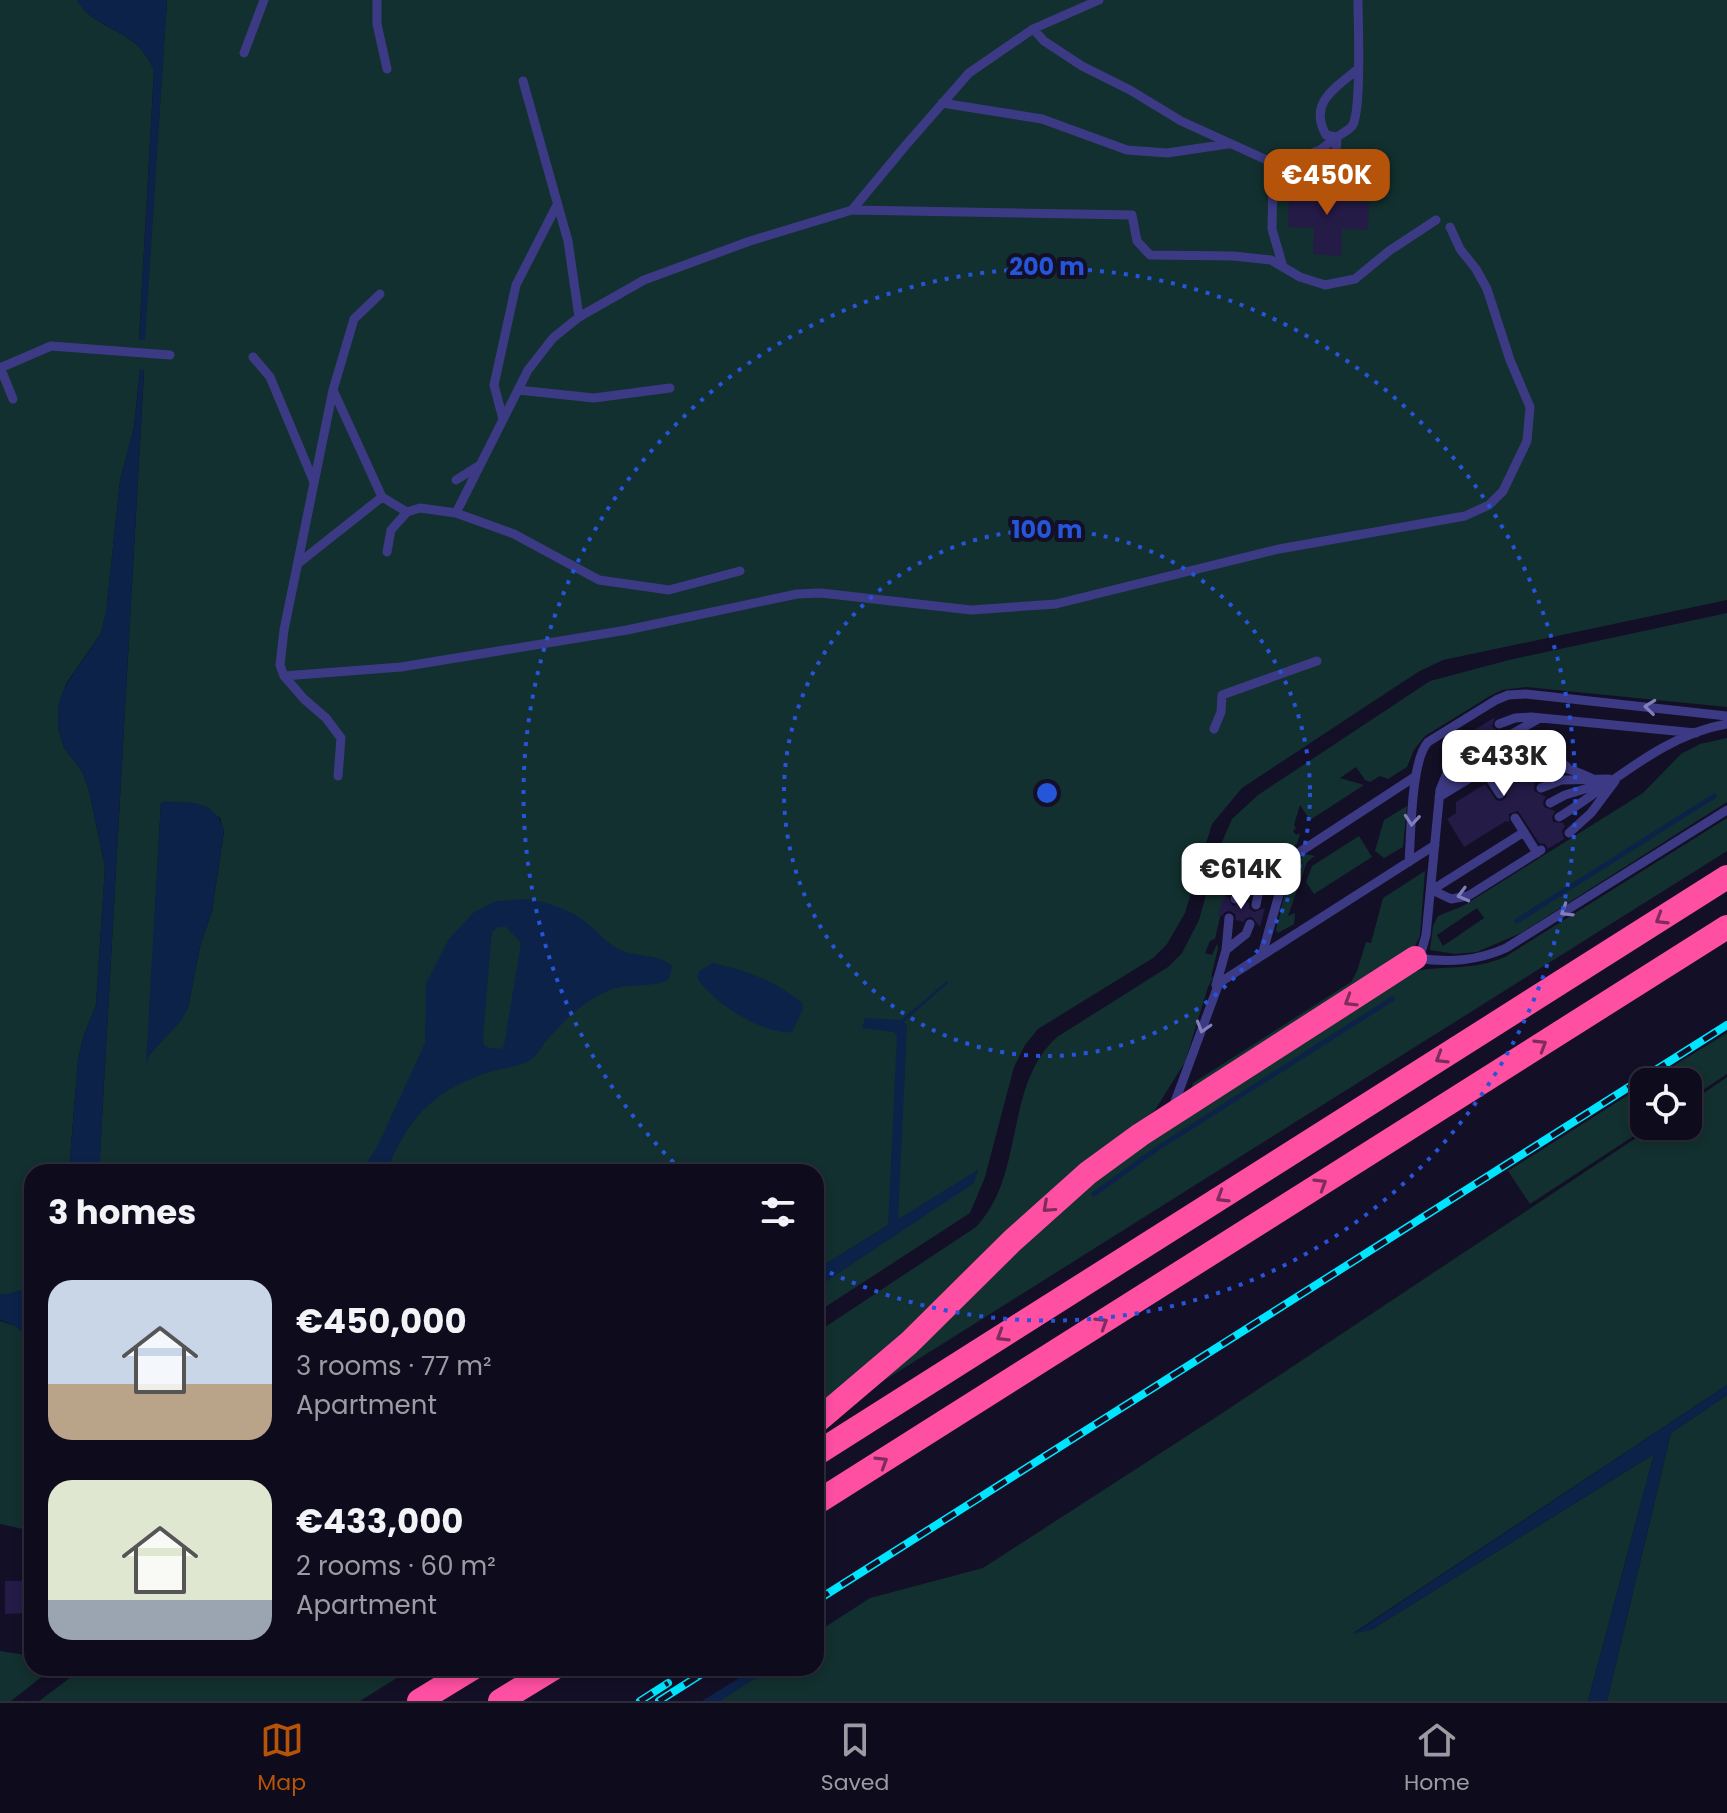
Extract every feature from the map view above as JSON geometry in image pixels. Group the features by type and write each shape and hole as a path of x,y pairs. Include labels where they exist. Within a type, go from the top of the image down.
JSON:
{"highway":[{"path":"824,1449 1727,877"},
{"path":"824,1498 1727,927"},
{"path":"824,1415 901,1351 1066,1191 1108,1158 1415,958"},
{"path":"419,1701 460,1676"},
{"path":"500,1701 541,1676"}],"lane":[{"path":"244,53 264,0"},
{"path":"377,0 377,24 387,69"},
{"path":"852,210 969,73 1033,29 1099,0"},
{"path":"1283,267 1272,229 1273,176 1280,166 1320,150 1352,126 1357,113 1358,0"},
{"path":"1033,29 1044,41 1082,66 1228,144 1280,166"},
{"path":"1337,137 1326,135 1319,122 1319,109 1334,89 1358,69"},
{"path":"523,81 568,241 579,317"},
{"path":"942,103 1042,119 1127,150 1167,153 1228,144"},
{"path":"1335,174 1337,137"},
{"path":"503,419 494,385 516,285 557,205"},
{"path":"456,513 528,370 553,338 579,317 644,280 750,241 852,210 1132,215 1137,241 1150,255 1233,256 1271,260 1300,277 1325,285 1355,279 1389,251 1436,220"},
{"path":"284,676 415,665 627,630 797,594 821,593 971,610 1056,604 1279,549 1465,516 1489,505 1503,491 1527,441 1530,407 1510,360 1487,289 1460,249 1450,227"},
{"path":"338,776 341,738 326,718 284,676 280,665 284,630 333,390 354,319 380,294"},
{"path":"13,399 0,368 51,346 170,355"},
{"path":"253,357 270,377 314,482"},
{"path":"518,390 594,398 670,388"},
{"path":"333,390 382,497 407,512"},
{"path":"456,480 480,465"},
{"path":"300,563 382,497"},
{"path":"387,552 391,530 407,512 420,508 456,513 514,534 599,580 669,590 740,571"},
{"path":"1214,729 1221,712 1222,695 1317,661"},
{"path":"1409,862 1419,754 1428,742 1508,695 1526,694 1727,716"},
{"path":"1499,724 1515,718 1545,719 1696,733"},
{"path":"1507,737 1531,722 1545,719"},
{"path":"1559,817 1669,745 1727,724"},
{"path":"1471,742 1451,763 1442,782 1425,941 1415,958 1473,960 1506,948 1727,810"},
{"path":"1515,749 1527,746 1539,749 1570,769"},
{"path":"1439,797 1450,780 1480,755"},
{"path":"1523,761 1543,757 1598,781"},
{"path":"1531,773 1547,767 1570,769"},
{"path":"1439,797 1486,768 1501,793"},
{"path":"1541,788 1561,780 1598,781 1623,773"},
{"path":"1550,803 1623,773"},
{"path":"1569,833 1591,813 1623,773"},
{"path":"1235,899 1242,889 1272,867 1416,776"},
{"path":"1523,828 1539,852 1468,896 1451,899 1432,890 1523,828"},
{"path":"1212,996 1221,981 1435,845"},
{"path":"1262,955 1287,865 1302,848"},
{"path":"1256,905 1262,877 1272,867"},
{"path":"1168,1117 1192,1060 1212,996 1225,953 1229,918"},
{"path":"1225,953 1246,934 1250,924"}],"green space":[{"path":"0,0 77,0 95,19 137,45 154,70 139,339 144,340 167,0 1727,0 1727,600 1443,660 1418,672 1242,788 1212,824 1185,913 1167,944 1153,958 1038,1029 1025,1045 1014,1067 985,1177 970,1213 824,1308 824,1283 894,1235 898,1219 824,1267 824,1164 99,1164 144,371 140,370 134,427 120,481 106,613 101,633 66,684 59,703 58,727 64,748 82,771 89,790 105,867 96,1005 78,1059 70,1164 24,1164 24,1289 0,1294","holes":["161,802 194,803 220,818 224,831 212,911 200,946 188,1008 147,1058"]},
{"path":"1727,613 1727,707 1526,687 1502,690 1425,736 1414,750 1407,767 1388,779 1380,776 1370,782 1356,767 1340,778 1364,785 1310,820 1300,805 1293,831 1296,835 1300,833 1297,844 1227,887 1215,939 1210,941 1205,953 1212,955 1217,944 1211,978 1214,976 1185,1062 1155,1110 885,1356 824,1406 824,1328 976,1227 992,1206 1002,1182 1021,1105 1040,1057 1057,1037 1168,967 1182,953 1199,920 1219,849 1232,819 1258,795 1430,681 1509,660"},
{"path":"1727,738 1727,802 1521,933 1477,952 1455,954 1430,950 1433,926 1438,916 1463,906 1643,793 1681,754 1700,744","holes":["1477,908 1484,918 1443,946 1437,935"]},
{"path":"1407,806 1403,847 1384,858 1375,851 1384,820"},
{"path":"1727,818 1727,851 869,1390 1077,1190 1411,972 1480,965 1505,957"},
{"path":"1359,836 1372,857 1314,894 1306,882 1312,866"},
{"path":"1305,854 1315,856 1307,862 1288,916 1295,913 1294,924 1278,933 1276,930 1289,880"},
{"path":"1425,871 1420,936 1414,948 1189,1095 1193,1083 1351,982 1366,942 1371,943 1383,898"},
{"path":"1727,1033 1727,1074 1702,1091 1702,1068 1670,1068"},
{"path":"1727,1077 1727,1385 1355,1632 1371,1630 1654,1454 1588,1701 709,1701 748,1676 824,1676 824,1628 870,1598 983,1568 1633,1140 1702,1140 1702,1094"},
{"path":"1630,1094 1630,1138 1530,1204 1508,1171"},
{"path":"0,1321 16,1326 24,1333 24,1529 0,1524"},
{"path":"1727,1395 1727,1701 1607,1701 1671,1433"},
{"path":"0,1651 24,1655 24,1676 43,1676 11,1701 0,1701"},
{"path":"72,1676 400,1676 360,1701 39,1701"}],"water":[{"path":"77,0 167,0 145,340 139,340 154,70 137,45 95,19"},
{"path":"140,369 144,370 99,1164 70,1164 78,1059 96,1005 105,867 89,790 82,771 64,748 58,727 59,702 66,685 101,633 106,613 120,481 134,427"},
{"path":"161,802 207,807 220,820 224,830 212,911 200,946 188,1008 181,1021 150,1054 146,1064"},
{"path":"528,899 548,904 586,922 618,949 667,962 672,966 669,979 655,984 617,988 592,999 568,1017 528,1061 467,1081 436,1099 413,1122 390,1164 366,1164 425,1043 426,983 449,939 474,912 496,901","holes":["506,927 521,943 504,1046 501,1049 490,1048 484,1045 483,1039 493,931"]},
{"path":"713,963 760,977 802,1003 803,1009 792,1032 781,1032 754,1023 714,997 697,978 699,971"},
{"path":"947,981 904,1022 907,1026 898,1219 978,1170 974,1183 824,1283 824,1267 827,1263 888,1225 897,1036 894,1032 862,1028 865,1018 901,1020"},
{"path":"24,1289 24,1333 0,1320 0,1294"},
{"path":"1727,1385 1727,1395 1671,1433 1607,1701 1588,1701 1654,1454 1371,1630 1353,1634"},
{"path":"742,1676 759,1676 720,1701 702,1701"}],"building":[{"path":"1303,186 1344,188 1343,201 1369,203 1368,230 1342,229 1341,256 1313,254 1314,228 1288,227 1289,199 1302,200"},
{"path":"1495,717 1492,726 1497,731 1503,730 1501,741 1510,744 1508,752 1517,756 1516,764 1525,768 1526,778 1535,779 1534,791 1546,797 1544,807 1555,811 1553,822 1565,826 1562,831 1564,839 1548,849 1545,844 1539,843 1518,811 1509,814 1509,822 1464,847 1447,819 1456,813 1456,802 1485,784 1496,800 1507,797 1494,771 1494,762 1485,760 1487,753 1484,748 1476,749 1477,737 1467,735"},
{"path":"1224,896 1233,906 1243,901 1249,903 1249,908 1254,912 1265,908 1260,927 1252,917 1243,922 1236,920 1235,914 1230,911 1218,915"},
{"path":"5,1581 24,1581 24,1613 5,1614"}],"waterway":[{"path":"1517,921 1714,796"},
{"path":"1094,1194 1158,1148 1392,999"}],"railway":[{"path":"824,1596 1727,1025"},
{"path":"659,1701 698,1676"},
{"path":"640,1701 668,1683"}]}
